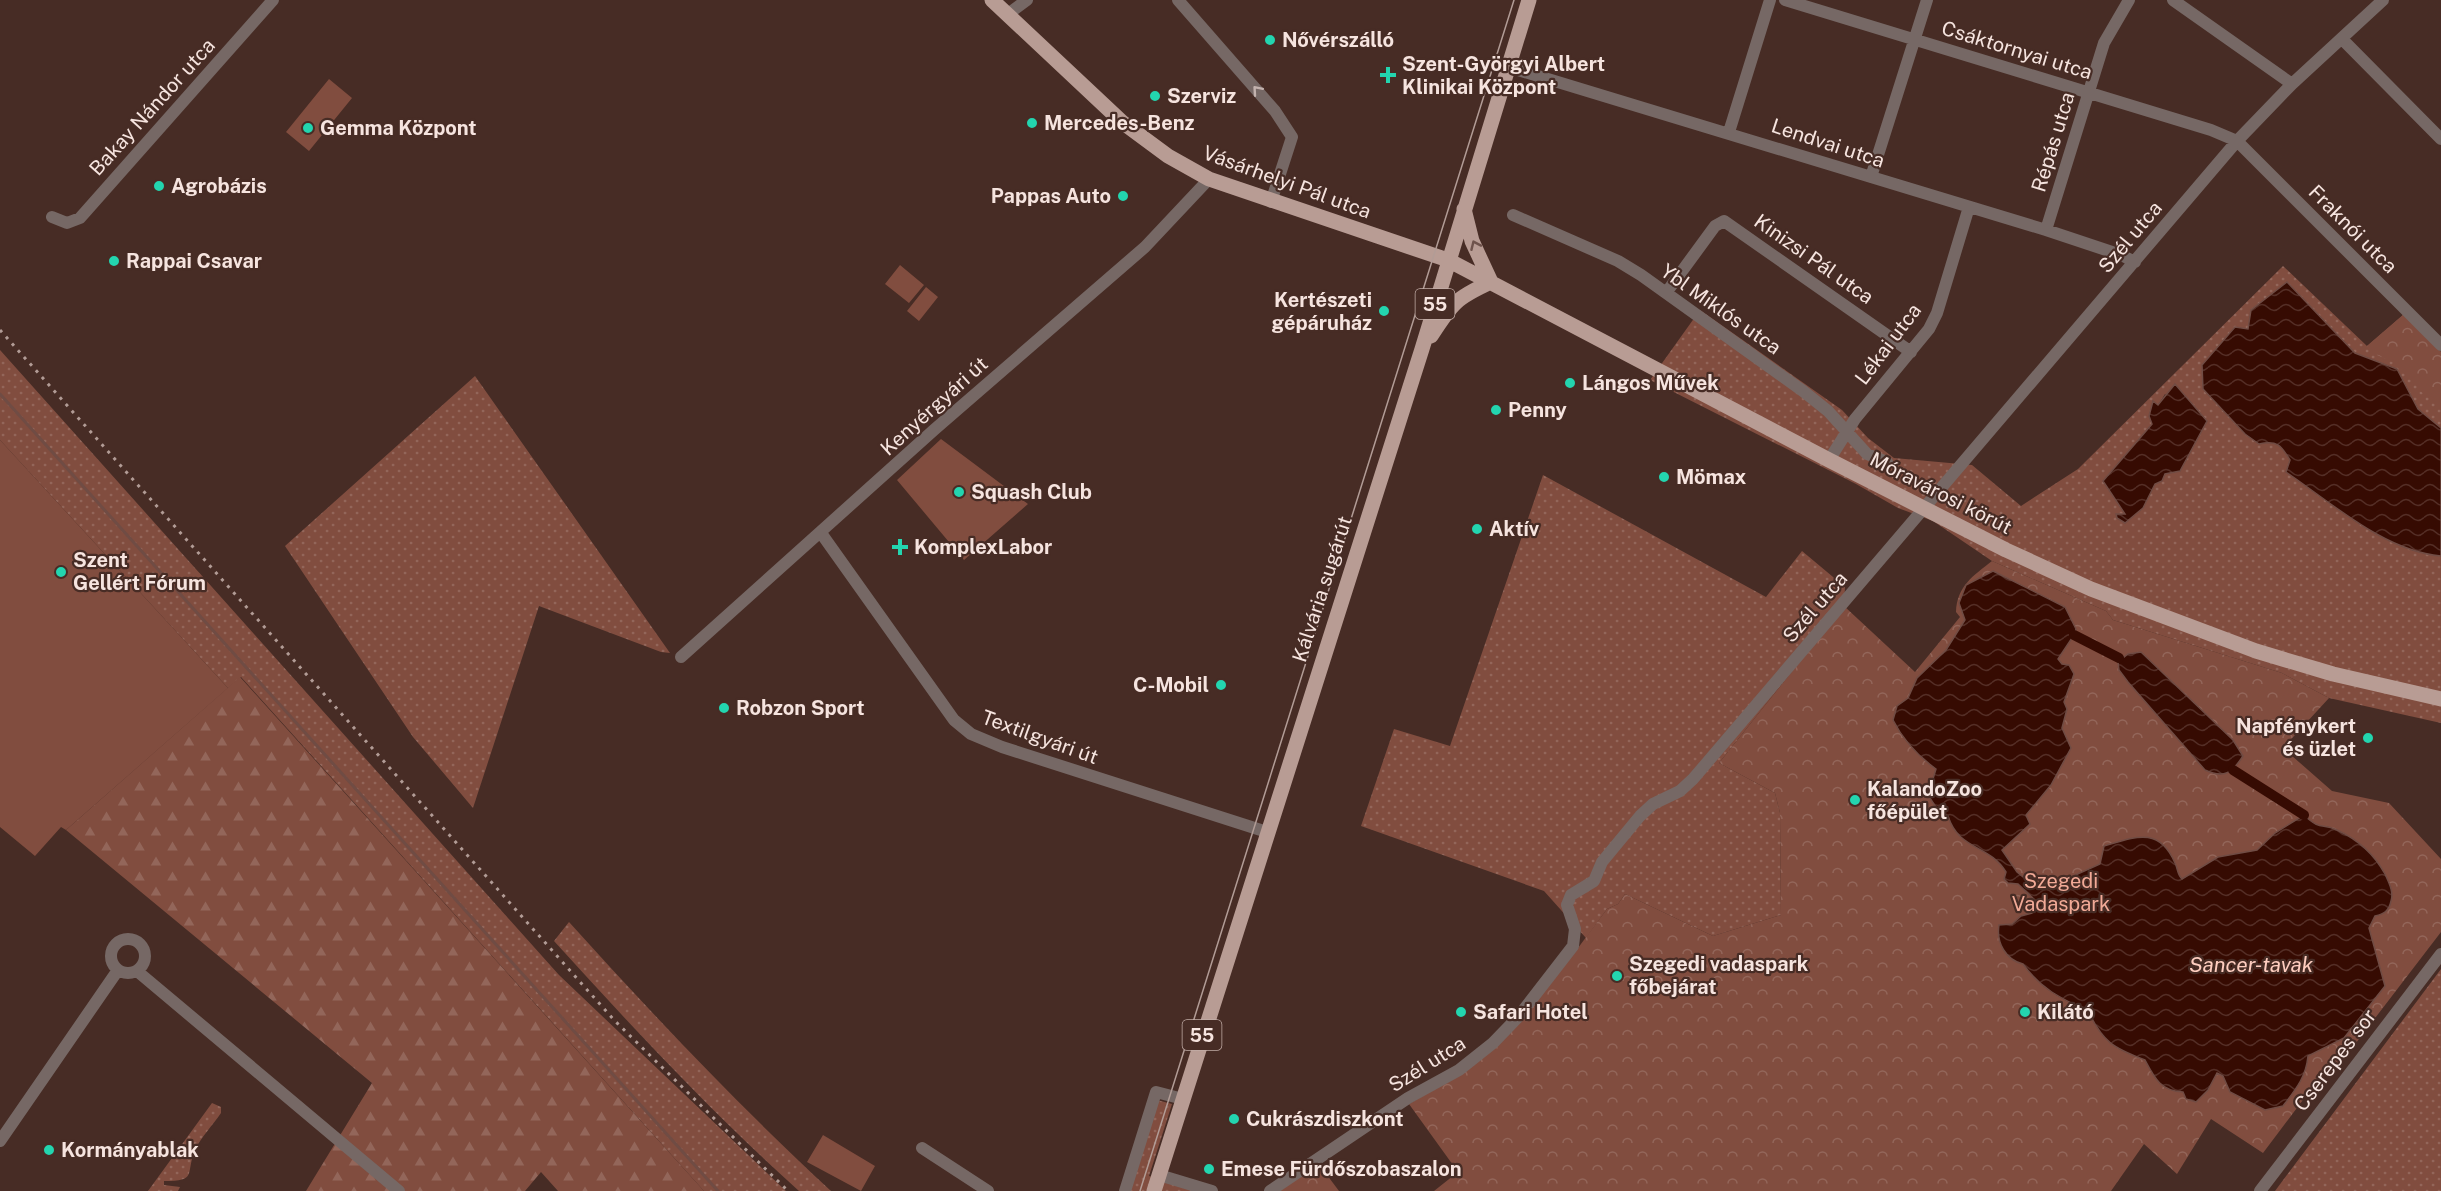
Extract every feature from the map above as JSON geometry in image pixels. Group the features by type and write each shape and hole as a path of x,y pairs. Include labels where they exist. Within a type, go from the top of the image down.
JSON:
{"main road":[{"name":"Vásárhelyi Pál utca","path":"992,0 1122,122 1168,156 1209,179 1270,202 1448,260"},
{"name":"Kálvária sugárút","path":"1154,1191 1422,349 1529,0"},
{"path":"1422,349 1450,305 1462,295 1491,282 1472,241 1464,207"},
{"name":"Móravárosi körút","path":"1448,260 1924,509 2091,589 2181,625 2333,674 2441,699"}],"street":[{"name":"Bakay Nándor utca","path":"52,217 68,223 80,218 273,0"},
{"path":"1008,14 1027,0"},
{"path":"1178,0 1275,111 1292,137 1270,202"},
{"path":"1729,132 1770,0"},
{"name":"Csáktornyai utca","path":"1785,0 2211,130 2237,141"},
{"path":"1871,177 1927,0"},
{"name":"Répás utca","path":"2046,231 2104,43 2129,0"},
{"path":"2173,0 2292,84"},
{"name":"Szél utca","path":"1270,1191 1408,1098 1459,1070 1518,1017 1573,946 1575,929 1567,905 1571,895 1594,881 1602,862 1647,809 1680,791 1694,779 2237,141 2292,84 2383,0"},
{"path":"2342,39 2441,139"},
{"name":"Lendvai utca","path":"1508,67 1729,132 2121,255 2135,262"},
{"name":"Fraknói utca","path":"2237,141 2441,345"},
{"name":"Kenyérgyári út","path":"681,657 935,429 1145,247 1209,179"},
{"name":"Lékai utca","path":"1829,460 1846,431 1911,352 1937,313 1969,207"},
{"name":"Ybl Miklós utca","path":"1513,215 1618,261 1803,391 1867,454 1887,462"},
{"name":"Kinizsi Pál utca","path":"1666,293 1715,226 1724,221 1911,352"},
{"name":"Textilgyári út","path":"821,533 954,720 971,734 1023,754 1267,832"},
{"path":"126,940 136,942 141,946 145,958 140,968 124,973 118,970 113,964 113,949 126,940"},
{"name":"Cserepes sor","path":"2260,1191 2441,954"},
{"path":"140,968 161,990 399,1191"},
{"path":"0,1141 118,970"},
{"path":"1125,1191 1156,1092 1183,1099"},
{"path":"922,1148 988,1191"},
{"path":"1159,1175 1212,1191"}],"green space":[{"path":"329,79 352,98 309,151 286,132"},
{"path":"900,265 924,285 909,303 885,284"},
{"path":"2283,266 2367,346 2403,315 2441,352 2441,428 2418,409 2397,369 2355,353 2287,282 2203,389 2245,434 2281,445 2290,460 2286,472 2340,511 2399,545 2441,556 2441,723 2329,698 2282,673 2113,620 2106,611 1992,561 1933,521 1898,508 1856,484 1650,380 1700,310 1842,410 1868,438 1894,458 1972,465 2021,506 2078,469","holes":["2165,394 2207,421 2180,471 2165,474 2162,481 2155,484 2143,508 2117,518 2125,514 2103,481 2152,424 2153,401 2158,405"]},
{"path":"926,287 938,297 919,321 907,311"},
{"path":"2403,315 2441,352 2441,408 2419,390 2406,368 2377,355 2367,346"},
{"path":"0,350 559,975 786,1191 704,1191 241,677 228,688 0,440"},
{"path":"475,376 670,653 661,652 539,606 473,808 413,737 285,546"},
{"name":"Squash Club","path":"941,439 1028,504 964,560 897,480"},
{"name":"Szent Gellért Fórum","path":"0,440 228,688 66,830 61,827 35,856 0,827"},
{"path":"1543,475 1766,597 1802,551 1845,587 1844,606 1719,763 1775,793 1780,813 1781,915 1713,936 1625,894 1618,904 1607,909 1586,938 1544,891 1361,826 1394,729 1450,746"},
{"name":"Szegedi Vadaspark","path":"1992,561 2106,611 2113,620 2282,673 2329,698 2283,748 2332,791 2389,803 2441,859 2441,932 2333,1073 2321,1076 2263,1153 2211,1119 2177,1174 2144,1144 2111,1191 1434,1191 1458,1172 1409,1104 1461,1073 1578,948 1607,909 1618,904 1625,894 1713,936 1781,915 1780,813 1775,793 1719,763 1844,606 1915,672 1960,617 1956,612 1957,603 1967,582"},
{"path":"240,677 704,1191 558,1191 541,1172 525,1191 306,1191 372,1083 66,830"},
{"path":"569,922 697,1060 831,1191 799,1191 673,1069 554,941"},
{"path":"2441,969 2441,1191 2275,1191"},
{"path":"1157,1100 1172,1104 1149,1176 1194,1191 1129,1191"},
{"path":"212,1103 221,1107 221,1113 195,1150 186,1178 164,1181 164,1185 180,1187 178,1191 148,1191"},
{"path":"823,1135 875,1166 861,1191 807,1162"},
{"path":"1318,1163 1339,1191 1276,1191"}],"water":[{"path":"2287,282 2355,353 2397,369 2418,409 2441,428 2441,556 2399,545 2340,511 2286,472 2290,460 2281,447 2274,443 2259,444 2245,434 2203,389 2202,365 2235,327 2248,329 2251,310"},
{"path":"2175,384 2207,421 2180,471 2165,474 2162,481 2155,484 2143,508 2125,523 2117,518 2116,514 2125,514 2103,481 2152,424 2149,416 2153,401 2158,405"},
{"name":"Sancer-tavak","path":"1993,571 2065,607 2076,629 2058,659 2062,664 2069,665 2074,674 2064,702 2067,709 2062,728 2071,748 2051,785 2026,815 2030,824 2002,850 2017,872 2038,889 2050,881 2060,882 2100,864 2104,846 2145,837 2162,843 2169,851 2182,879 2218,857 2257,850 2275,833 2304,815 2314,823 2337,830 2359,843 2371,854 2385,874 2392,898 2386,912 2375,916 2369,928 2385,986 2344,1038 2308,1056 2303,1077 2283,1106 2265,1110 2230,1092 2223,1076 2217,1073 2208,1090 2196,1102 2186,1099 2183,1092 2169,1089 2160,1083 2145,1060 2110,1043 2088,1011 2052,992 2023,964 2012,959 2004,950 1999,938 1999,925 2012,924 2021,916 2032,913 2037,902 2018,884 2008,883 2004,879 2006,872 1999,863 1959,836 1948,816 1937,809 1928,795 1936,769 1912,747 1893,720 1897,706 1908,698 1917,678 1946,650 1965,620 1959,603 1966,585"},
{"path":"2141,652 2233,740 2243,756 2235,767 2222,774 2205,770 2128,682 2119,670 2118,662 2128,654"}],"waterway":[{"path":"0,394 718,1191"},
{"path":"2074,635 2119,658"},
{"path":"2233,770 2304,815"}],"tram line":[{"path":"1140,1191 1514,0"}],"railway":[{"path":"0,330 614,1020 788,1191"}],"place":[{"name":"Nővérszálló","path":"1270,40"},
{"name":"Szent-Györgyi Albert Klinikai Központ","path":"1388,75"},
{"name":"Szerviz","path":"1155,96"},
{"name":"Mercedes-Benz","path":"1032,123"},
{"name":"Gemma Központ","path":"308,128"},
{"name":"Agrobázis","path":"159,186"},
{"name":"Pappas Auto","path":"1123,196"},
{"name":"Rappai Csavar","path":"114,261"},
{"name":"Kertészeti gépáruház","path":"1384,311"},
{"name":"Lángos Művek","path":"1570,383"},
{"name":"Penny","path":"1496,410"},
{"name":"Mömax","path":"1664,477"},
{"name":"Squash Club","path":"959,492"},
{"name":"Aktív","path":"1477,529"},
{"name":"KomplexLabor","path":"900,547"},
{"name":"Szent Gellért Fórum","path":"61,572"},
{"name":"C-Mobil","path":"1221,685"},
{"name":"Robzon Sport","path":"724,708"},
{"name":"Napfénykert és üzlet","path":"2368,738"},
{"name":"KalandoZoo főépület","path":"1855,800"},
{"name":"Szegedi vadaspark főbejárat","path":"1617,976"},
{"name":"Safari Hotel","path":"1461,1012"},
{"name":"Kilátó","path":"2025,1012"},
{"name":"Cukrászdiszkont","path":"1234,1119"},
{"name":"Kormányablak","path":"49,1150"},
{"name":"Emese Fürdőszobaszalon","path":"1209,1169"}]}
